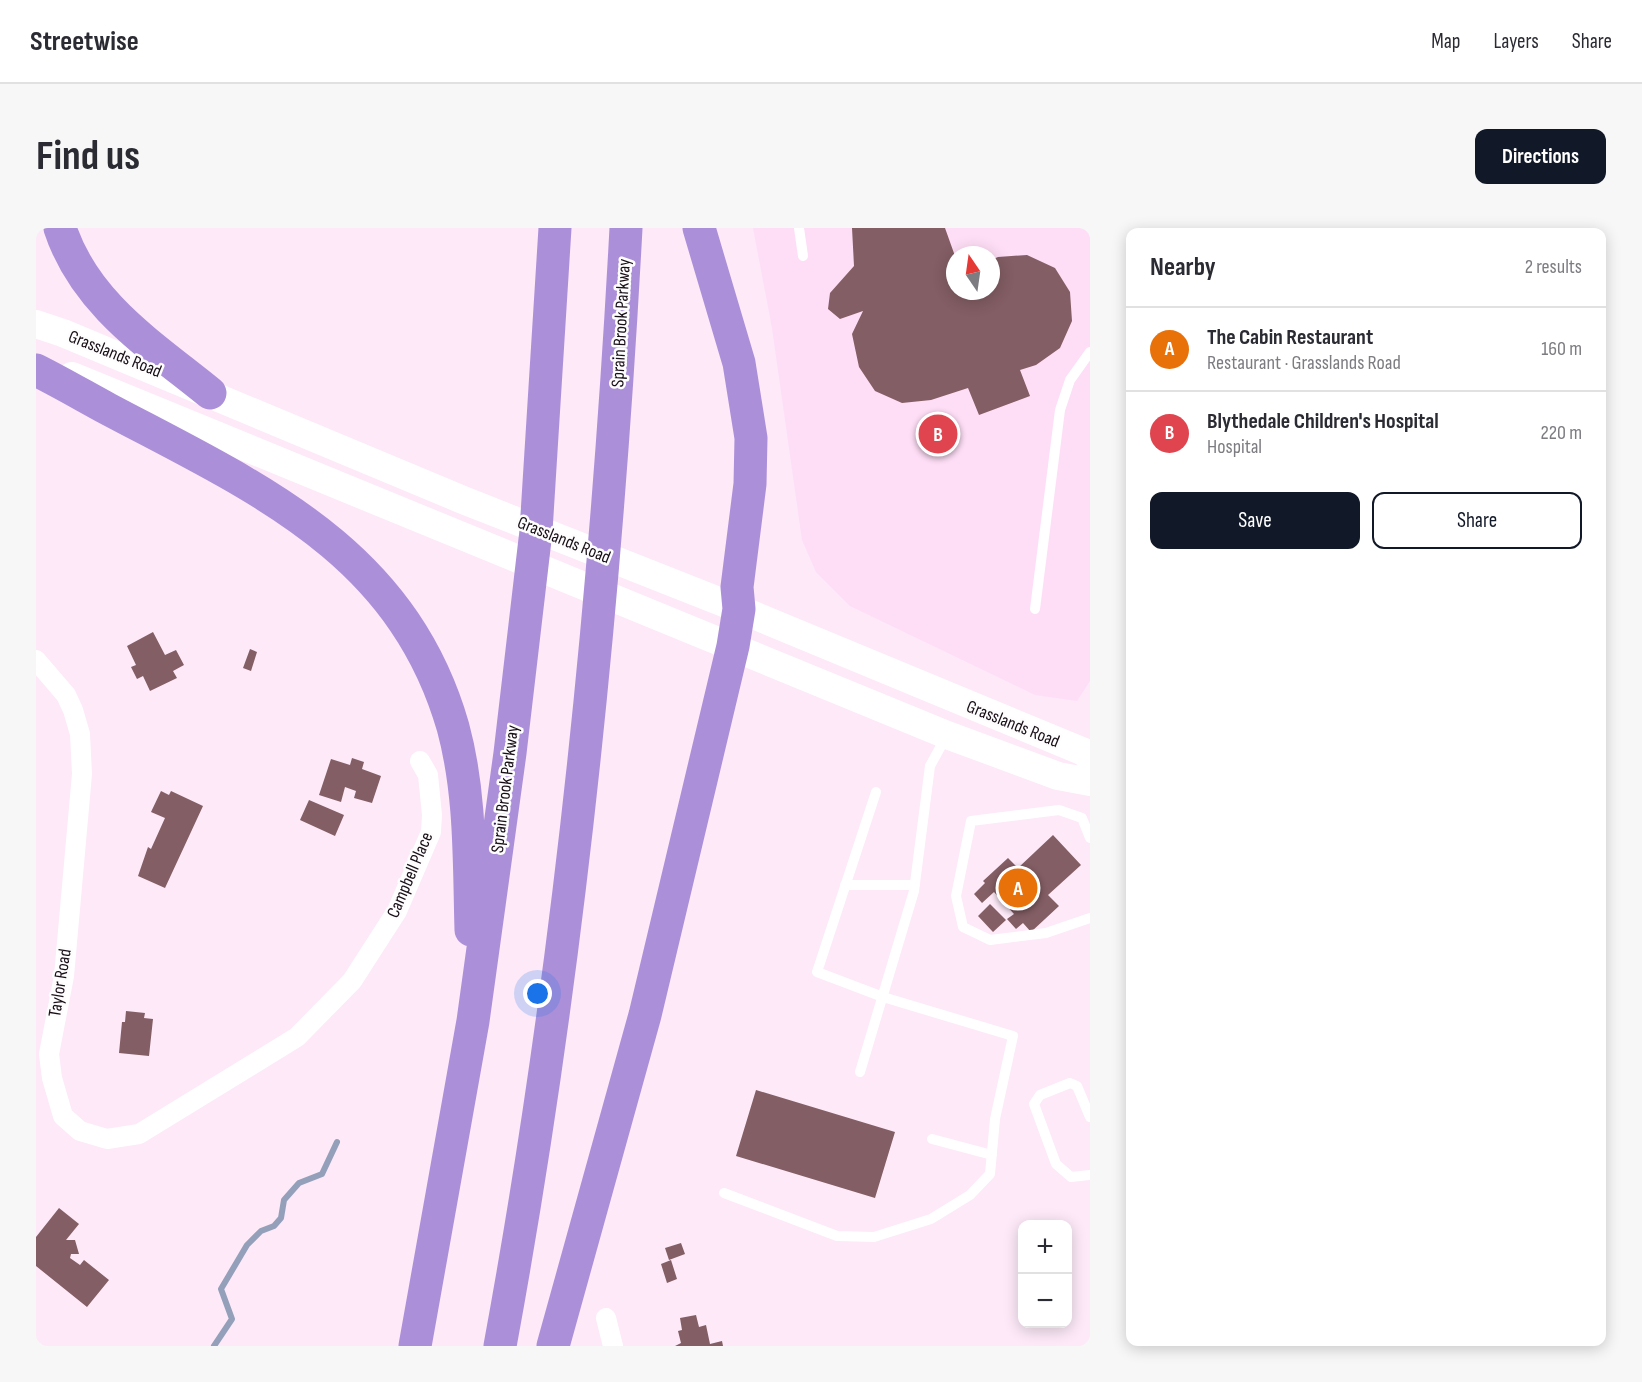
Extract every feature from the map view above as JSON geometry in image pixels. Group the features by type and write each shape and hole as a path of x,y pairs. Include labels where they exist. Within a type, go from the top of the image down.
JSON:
{"highway":[{"path":"60,228 87,281 113,314 210,393"},
{"path":"539,228 546,387"},
{"name":"Sprain Brook Parkway","path":"415,1346 473,1021 510,753 536,531 555,228"},
{"name":"Sprain Brook Parkway","path":"500,1346 539,1107 581,794 609,495 626,228"},
{"path":"553,1346 645,1015 733,646 739,609 737,587 751,462 748,412 739,363 699,228"},
{"path":"36,370 207,461 303,519 345,552 366,573 403,620 431,670 442,697 453,727 465,786 473,1021"}],"main road":[{"name":"Grasslands Road","path":"36,324 210,393 464,500 739,609 1084,752 1090,758"},
{"name":"Grasslands Road","path":"36,362 947,735 1058,776 1090,782"}],"street":[{"name":"Taylor Road","path":"36,660 66,695 73,710 80,734 82,764 80,815 64,976 49,1054 52,1078 63,1116 80,1131 107,1139 139,1134 297,1037 352,981"},
{"name":"Campbell Place","path":"352,981 397,911 430,832 432,815 428,775 420,761"},
{"path":"606,1318 613,1346"}],"lane":[{"path":"799,228 803,256"},
{"path":"1035,609 1060,410 1070,380 1090,352"},
{"path":"860,1072 915,885 930,766 947,735"},
{"path":"724,1193 837,1236 874,1237 931,1219 970,1195 990,1174 995,1119 1013,1036 883,997 817,972 876,792"},
{"path":"1090,838 1082,818 1059,810 971,821 956,896 963,927 990,940 1046,933 1090,918"},
{"path":"845,885 915,885"},
{"path":"1090,1117 1077,1086 1070,1083 1040,1095 1034,1104 1056,1164 1071,1177 1090,1175"},
{"path":"932,1139 992,1155"}],"shaded area":[{"path":"753,228 1090,228 1090,681 1077,701 1035,695 850,606 816,572 802,540 772,328"}],"building":[{"path":"852,228 945,228 951,246 946,246 946,300 1000,300 1000,257 1027,255 1055,268 1070,292 1072,321 1060,348 1036,365 1020,370 1030,396 979,415 968,388 931,400 902,403 875,391 859,367 852,334 863,311 840,319 828,309 830,293 854,266"},
{"path":"153,632 165,655 176,650 184,665 173,671 177,678 150,691 143,676 137,679 131,667 136,665 127,646"},
{"path":"250,649 257,652 251,671 243,668"},
{"path":"352,758 364,762 362,769 381,776 372,803 354,798 356,791 345,787 341,802 319,795 331,759 350,765"},
{"path":"161,791 169,795 171,791 203,806 165,888 138,876 148,847 151,849 165,818 151,812"},
{"path":"309,800 344,815 335,836 300,820"},
{"path":"1053,835 1081,865 1048,895 1059,906 1031,932 1023,923 1016,929 1007,919 1014,914 994,892 982,903 974,894 985,883 983,881 1008,858 1018,868"},
{"path":"990,904 1006,920 993,932 978,916"},
{"path":"126,1011 145,1013 144,1018 153,1019 149,1056 119,1053 122,1022 125,1022"},
{"path":"756,1090 895,1132 875,1198 736,1156"},
{"path":"59,1208 79,1224 66,1240 75,1240 79,1254 71,1254 70,1258 80,1265 84,1260 109,1280 87,1307 36,1266 36,1237"},
{"path":"681,1243 685,1254 669,1260 665,1248"},
{"path":"671,1260 677,1279 667,1283 661,1264"},
{"path":"696,1315 699,1327 706,1325 710,1344 722,1341 723,1346 675,1346 681,1343 678,1331 682,1330 680,1318"}],"waterway":[{"path":"214,1346 232,1319 221,1289 247,1245 261,1231 274,1226 281,1218 284,1200 299,1183 322,1174 337,1142"}],"place":[{"name":"Blythedale Children's Hospital","path":"938,434"},
{"name":"The Cabin Restaurant","path":"1018,888"}]}
